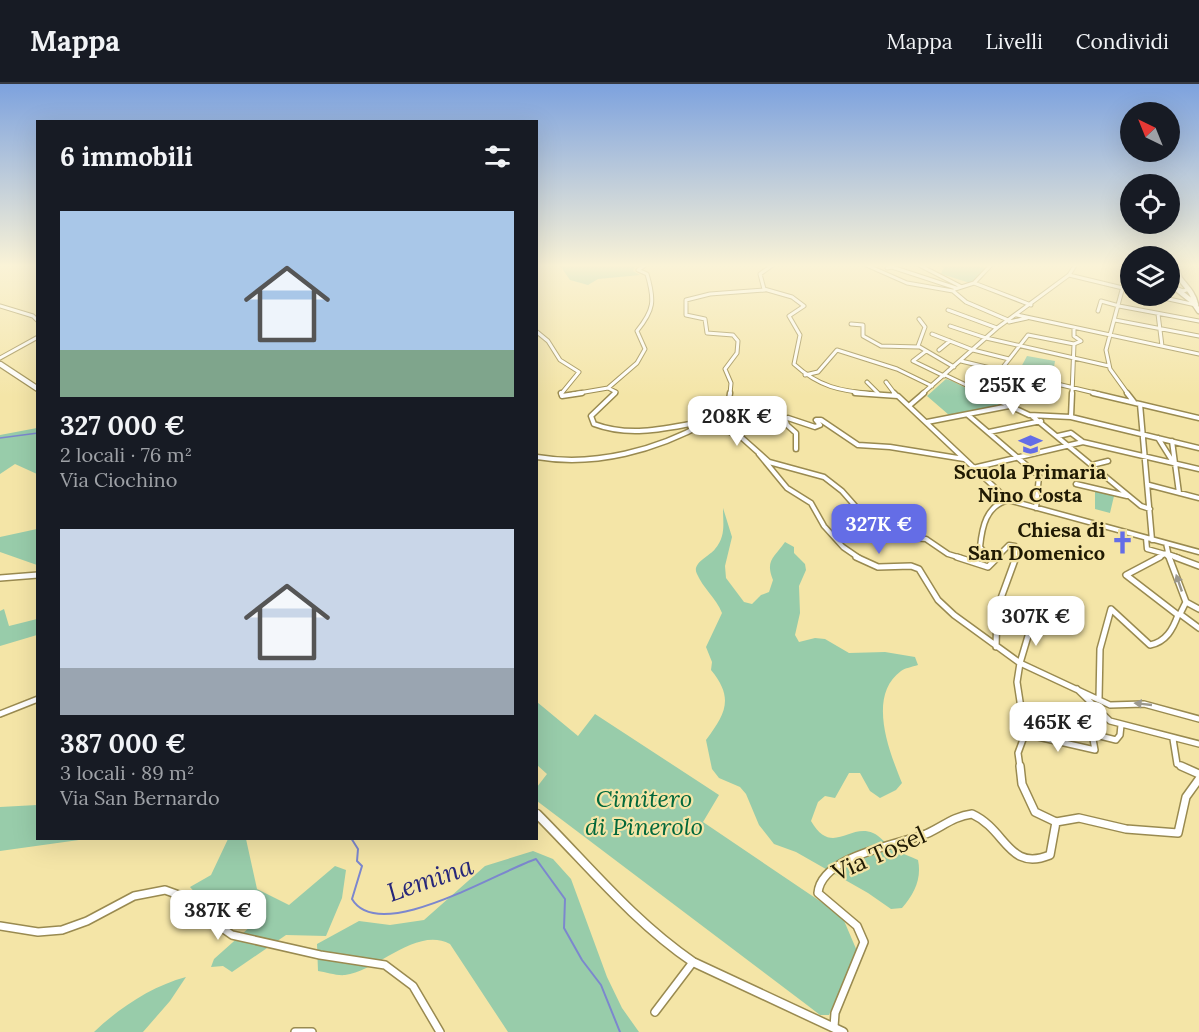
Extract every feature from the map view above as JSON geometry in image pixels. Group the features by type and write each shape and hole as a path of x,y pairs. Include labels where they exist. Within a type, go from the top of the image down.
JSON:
{"street":[{"path":"7,308 36,319"},
{"path":"608,388 637,363 645,348 637,331 651,314 651,308"},
{"path":"688,308 686,315 705,319 707,333 733,335 737,338 736,355 725,369 731,383 725,428"},
{"path":"798,308 793,310 789,316 800,335 796,344 794,364 805,375 817,384 845,392 897,396"},
{"path":"981,308 1008,320"},
{"path":"910,405 997,328 1027,308"},
{"path":"1118,308 1107,350 1109,366 1134,402"},
{"path":"1130,308 1199,321"},
{"path":"948,310 997,328"},
{"path":"1023,311 1029,317"},
{"path":"1158,314 1162,346"},
{"path":"1017,315 1110,337 1199,354"},
{"path":"1003,324 1029,317"},
{"path":"919,319 924,327 919,347"},
{"path":"1115,320 1199,336"},
{"path":"851,324 863,325 863,336 870,343 884,346 919,347 954,367"},
{"path":"950,326 986,338 1109,366"},
{"path":"1000,371 1028,335 1074,344 1081,341 1074,334 1074,329"},
{"path":"538,333 548,341 560,360 579,372 561,393 562,396 608,388 614,390 615,395 590,418 592,423 602,428 652,430 710,421 725,428 745,440 787,488 811,502 824,526 843,547 858,558 878,567 910,566 919,569 938,600 954,615 1020,663 1072,685 1110,705 1119,702 1153,705 1199,719"},
{"path":"932,334 974,350 1009,359"},
{"path":"0,358 36,339"},
{"path":"939,350 950,341"},
{"path":"1071,417 1074,344"},
{"path":"805,375 818,372 837,350 895,369 932,386"},
{"path":"926,351 913,361 1041,421 1130,496 1150,509"},
{"path":"961,361 1199,418"},
{"path":"0,364 36,388"},
{"path":"978,381 982,366"},
{"path":"981,375 1001,384 993,399"},
{"path":"1014,408 1021,376"},
{"path":"867,382 878,394"},
{"path":"885,382 1008,500 1199,552"},
{"path":"1140,404 1149,485 1147,549 1199,566"},
{"path":"927,422 1009,406"},
{"path":"968,415 1019,457 1039,477 1036,508"},
{"path":"1029,415 1071,417 1199,448"},
{"path":"796,448 796,433 787,425 785,419 788,418 815,427 820,425 816,420 823,420 843,437 858,445 891,447 964,459"},
{"path":"538,457 547,460 573,460 625,452 674,437 710,421"},
{"path":"989,432 1041,421"},
{"path":"1058,436 1071,433 1083,442 1199,469"},
{"path":"1158,438 1175,463"},
{"path":"1172,441 1179,493"},
{"path":"973,468 1083,442"},
{"path":"759,454 769,462 824,477 842,491 879,533 893,537 926,539 948,554 984,566 993,562 1009,545 1015,546 1017,550 1012,570 997,610 996,647"},
{"path":"1092,465 1108,461"},
{"path":"1076,484 1130,496"},
{"path":"1149,485 1199,498"},
{"path":"993,562 980,546 985,520 995,505 1008,500"},
{"path":"1166,543 1166,554 1169,556 1186,602 1199,609"},
{"path":"1166,554 1125,575 1199,628"},
{"path":"0,578 36,575"},
{"path":"1099,699 1100,649 1111,609 1150,645 1155,645 1174,630 1186,602"},
{"path":"1031,626 1017,682 1025,734 1018,753 1022,784 1032,809 1056,822 1079,818 1126,829 1178,833 1186,797 1199,779"},
{"path":"1072,685 1096,710 1121,725 1199,744"},
{"path":"0,714 36,700"},
{"path":"1025,734 1095,750 1092,734 1116,740 1120,735 1121,725"},
{"path":"1173,739 1177,764 1199,774"},
{"name":"Via Tosel","path":"838,1030 835,1013 864,942 863,936 851,919 824,900 818,892 820,882 829,871 879,849 927,833 947,821 972,814 995,828 1002,842 1022,858 1040,860 1050,855 1056,822"},
{"path":"538,815 634,916 663,941 693,962 838,1030"},
{"path":"0,926 38,932 62,930 87,921 134,896 165,890 190,899 202,914 232,935 320,956 385,965 413,986 441,1032"},
{"path":"655,1012 693,962"},
{"path":"295,1032 312,1032"}],"green space":[{"path":"1027,356 1055,361 1054,367 1045,365 1044,373 1047,378 1019,371"},
{"path":"946,379 1000,405 949,415 927,396"},
{"path":"36,428 36,474 15,464 0,474 0,435"},
{"path":"1095,490 1114,496 1110,513 1095,509"},
{"path":"723,508 732,537 725,566 726,578 744,602 752,604 761,595 769,592 773,580 770,563 785,542 794,547 794,553 805,564 806,570 799,586 800,613 795,635 799,642 815,638 825,639 849,653 885,652 915,657 918,665 903,670 891,682 885,695 883,709 887,740 902,783 896,790 880,798 870,791 860,773 849,773 835,798 825,796 818,802 811,821 826,837 841,837 864,831 873,833 892,848 918,860 919,874 916,886 902,908 891,909 868,893 796,852 774,844 759,825 746,794 740,787 719,778 712,769 706,740 722,713 725,697 723,689 711,670 712,662 706,647 722,613 696,570 699,563 719,544 723,530"},
{"path":"36,529 36,565 0,552 0,537"},
{"path":"4,609 9,626 36,619 36,635 0,646 0,611"},
{"name":"Cimitero di Pinerolo","path":"538,703 578,736 595,714 719,795 703,822 842,916 857,951 829,1015 820,1015 538,802 538,786 547,774 538,766"},
{"path":"36,805 36,840 79,840 0,851 0,807"},
{"path":"228,840 246,840 257,889 289,905 335,866 346,870 342,898 326,936 286,935 232,972 223,966 211,967 214,959 251,926 218,918 190,887 211,875"},
{"path":"533,851 553,859 571,879 607,977 622,1008 639,1032 508,1032 450,944 437,940 411,945 358,972 342,975 318,971 317,944 359,921 390,925 424,920 485,866"},
{"path":"186,977 170,1001 143,1032 94,1032 137,999 161,986"}],"waterway":[{"name":"Lemina","path":"0,438 36,433"},
{"name":"Lemina","path":"352,840 358,849 357,861 362,866 352,899 366,911 387,914 412,910 440,901 536,859 565,899 564,928 582,960 601,985 620,1032"}],"place":[{"name":"Scuola Primaria Nino Costa","path":"1030,444"},
{"name":"Chiesa di San Domenico","path":"1123,542"}]}
